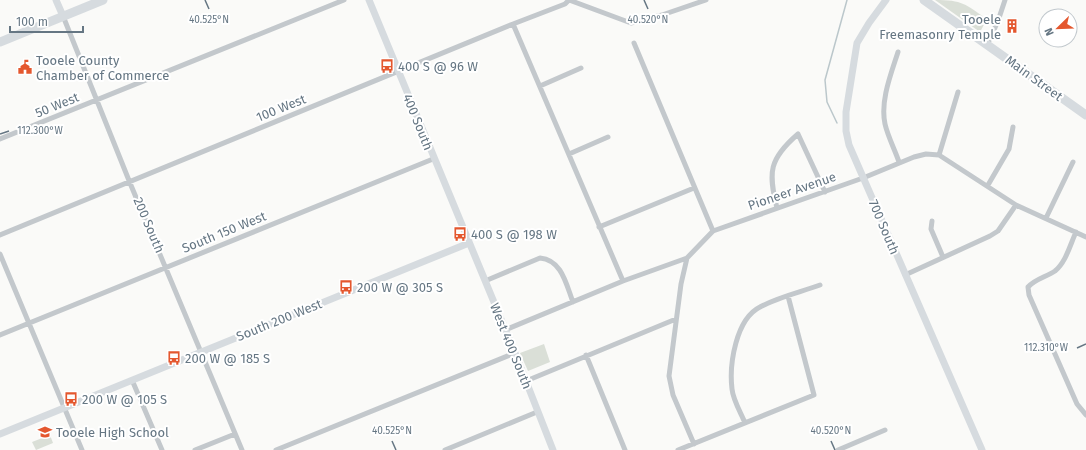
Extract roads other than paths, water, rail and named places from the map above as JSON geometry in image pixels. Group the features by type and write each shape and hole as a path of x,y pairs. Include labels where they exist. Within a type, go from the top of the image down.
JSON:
{"highway":[{"path":"0,42 103,0"},
{"name":"Main Street","path":"924,0 1086,115"}],"street":[{"name":"200 South","path":"56,0 130,183 242,450"},
{"name":"50 West","path":"0,139 344,0"},
{"name":"400 South","path":"369,0 433,159 469,243"},
{"name":"100 West","path":"0,235 565,4 569,0"},
{"path":"569,0 631,23 662,15 706,0"},
{"name":"700 South","path":"886,0 869,23 857,43 846,112 846,131 849,145 863,178 982,450"},
{"path":"987,45 998,21 1005,0"},
{"path":"513,24 623,281"},
{"path":"634,43 713,231"},
{"path":"898,52 889,80 884,112 885,125 899,162"},
{"path":"540,86 581,68"},
{"path":"958,92 939,155 988,185 1016,205 1086,237"},
{"path":"988,185 1009,149 1013,127"},
{"path":"777,208 771,186 772,168 778,152 798,134 825,192"},
{"path":"569,154 608,137"},
{"name":"Pioneer Avenue","path":"505,330 623,281 687,258 713,231 863,178 899,162 926,154 939,155"},
{"name":"South 150 West","path":"0,335 433,159"},
{"path":"1046,218 1073,162"},
{"path":"600,227 694,188"},
{"path":"905,275 998,231 1016,205"},
{"path":"932,221 931,229 943,257"},
{"path":"1076,232 1061,264 1054,271 1033,282 1028,287 1029,296 1077,404 1086,414"},
{"name":"West 400 South","path":"469,243 526,380 553,450"},
{"name":"South 200 West","path":"0,434 469,243"},
{"path":"0,254 82,450"},
{"path":"485,281 540,258 548,258 557,264 573,302"},
{"path":"687,258 681,284 669,376 673,395 694,444"},
{"path":"745,423 732,390 733,364 738,334 746,318 759,307 820,285"},
{"path":"678,450 814,396 788,296"},
{"path":"526,380 676,319"},
{"path":"276,450 515,353"},
{"path":"586,355 625,450"},
{"path":"132,380 162,450"},
{"path":"445,450 538,412"},
{"path":"838,450 885,430"},
{"path":"195,450 235,434"}],"waterway":[{"path":"837,123 827,102 825,80 847,0"}],"place":[{"name":"Tooele Freemasonry Temple","path":"1012,26"},
{"name":"400 S @ 96 W","path":"387,66"},
{"name":"Tooele County Chamber of Commerce","path":"25,67"},
{"name":"400 S @ 198 W","path":"460,234"},
{"name":"200 W @ 305 S","path":"346,287"},
{"name":"200 W @ 185 S","path":"174,358"},
{"name":"200 W @ 105 S","path":"71,399"},
{"name":"Tooele High School","path":"45,432"}]}
